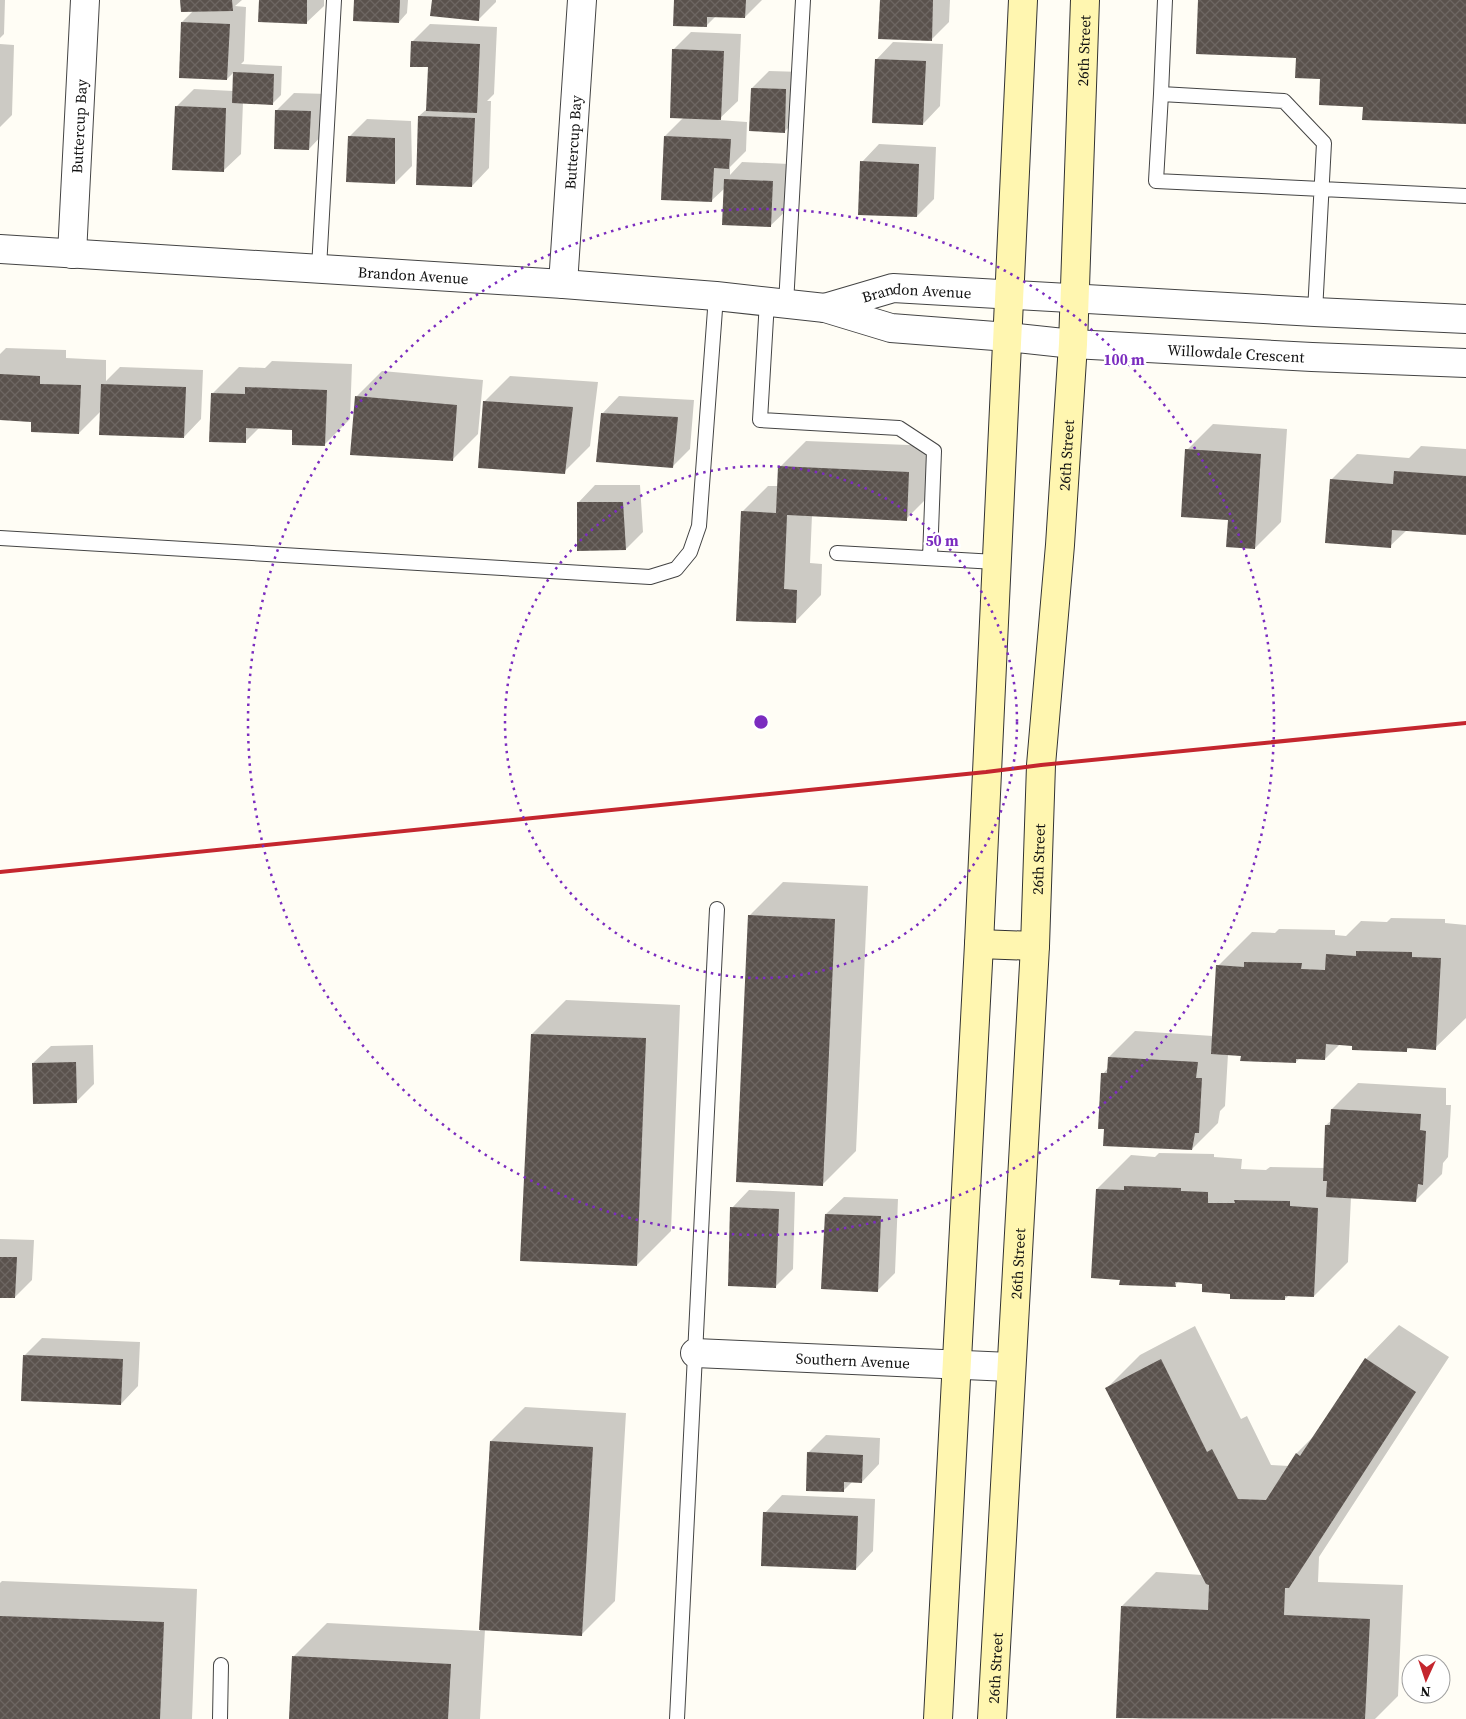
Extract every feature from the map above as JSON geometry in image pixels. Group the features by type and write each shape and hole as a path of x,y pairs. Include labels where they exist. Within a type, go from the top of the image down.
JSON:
{"street":[{"name":"Buttercup Bay","path":"72,254 85,0"},
{"name":"Buttercup Bay","path":"563,284 582,0"},
{"path":"938,1719 979,944 1023,0"},
{"name":"26th Street","path":"992,1719 1010,1367 1035,946 1041,764 1060,545 1073,344 1085,0"},
{"name":"Brandon Avenue","path":"0,249 563,284 716,296 825,308 891,328 1008,337"},
{"name":"Brandon Avenue","path":"825,308 892,288 1010,295"},
{"path":"1010,295 1315,312 1461,315"},
{"name":"Willowdale Crescent","path":"1008,337 1073,344 1466,363"},
{"path":"979,944 1035,946"},
{"name":"Southern Avenue","path":"695,1353 1010,1367"}],"lane":[{"path":"319,268 334,0"},
{"path":"803,0 777,303 760,420 898,428 934,451 930,558"},
{"path":"1165,0 1156,181 1466,196"},
{"path":"1161,94 1284,101 1324,143 1315,312"},
{"path":"0,538 650,577 676,569 690,552 699,526 716,296"},
{"path":"837,554 996,562"},
{"path":"677,1719 717,908"},
{"path":"220,1719 221,1665"}],"building":[{"path":"180,0 232,0 233,11 181,12"},
{"path":"259,0 307,0 307,24 258,22"},
{"path":"354,0 400,0 399,23 353,21"},
{"path":"432,0 480,0 479,21 430,16"},
{"path":"674,0 746,0 745,18 707,17 707,27 673,26"},
{"path":"880,0 933,0 932,41 878,39"},
{"path":"1198,0 1466,0 1466,124 1362,120 1363,107 1319,105 1320,79 1295,78 1296,58 1196,54"},
{"path":"181,22 230,24 227,80 179,78"},
{"path":"411,41 480,44 477,113 426,111 428,67 410,67"},
{"path":"672,49 724,51 721,120 670,118"},
{"path":"875,59 926,61 923,125 872,123"},
{"path":"233,72 274,74 273,105 232,103"},
{"path":"751,88 786,89 785,133 749,131"},
{"path":"175,106 226,108 224,172 172,170"},
{"path":"275,110 311,111 309,150 274,149"},
{"path":"418,116 475,118 472,187 416,185"},
{"path":"348,136 395,138 395,184 346,182"},
{"path":"664,136 731,139 729,169 714,168 712,202 661,200"},
{"path":"860,161 919,164 917,217 858,215"},
{"path":"724,179 773,181 771,227 722,225"},
{"path":"0,374 40,376 40,384 81,385 79,434 31,432 31,422 0,420"},
{"path":"101,384 186,387 184,438 99,435"},
{"path":"245,387 327,390 325,446 292,445 292,430 246,428 246,443 209,442 211,393 245,394"},
{"path":"355,396 457,405 453,461 350,455"},
{"path":"483,401 573,407 565,474 478,468"},
{"path":"601,413 678,417 673,468 596,462"},
{"path":"1185,449 1261,454 1255,549 1226,547 1228,520 1181,517"},
{"path":"778,466 909,472 907,521 787,515 784,589 797,590 796,623 736,621 741,511 776,513"},
{"path":"1394,471 1466,476 1466,535 1392,530 1391,548 1325,543 1330,479 1393,484"},
{"path":"577,502 623,502 626,550 577,551"},
{"path":"748,915 835,919 823,1186 736,1182"},
{"path":"1356,951 1412,952 1412,957 1441,958 1436,1050 1407,1048 1407,1052 1352,1050 1352,1046 1326,1044 1325,1060 1296,1059 1296,1063 1240,1061 1241,1056 1211,1054 1216,965 1244,967 1244,962 1302,963 1301,969 1325,970 1326,954 1356,956"},
{"path":"531,1034 646,1038 637,1266 520,1261"},
{"path":"1108,1057 1198,1062 1196,1078 1202,1078 1199,1133 1195,1133 1192,1150 1103,1146 1104,1129 1098,1129 1101,1073 1107,1073"},
{"path":"76,1062 77,1103 33,1104 32,1063"},
{"path":"1331,1109 1421,1114 1420,1130 1426,1131 1423,1185 1418,1184 1416,1202 1326,1197 1327,1181 1323,1181 1325,1125 1330,1125"},
{"path":"1124,1186 1181,1188 1181,1191 1208,1192 1208,1203 1235,1203 1234,1200 1290,1201 1290,1206 1318,1208 1314,1297 1285,1296 1285,1300 1230,1299 1230,1294 1202,1292 1202,1284 1175,1282 1176,1287 1119,1285 1120,1280 1091,1278 1096,1189 1124,1190"},
{"path":"730,1207 779,1209 776,1288 728,1286"},
{"path":"825,1214 881,1216 878,1292 821,1289"},
{"path":"0,1257 17,1257 15,1298 0,1298"},
{"path":"23,1355 123,1359 121,1405 21,1401"},
{"path":"1365,1358 1416,1392 1289,1588 1285,1588 1284,1615 1370,1619 1365,1719 1116,1718 1121,1606 1208,1610 1209,1585 1206,1584 1105,1388 1161,1359 1207,1452 1212,1449 1238,1499 1266,1500 1296,1453 1300,1456"},
{"path":"490,1441 593,1447 582,1636 479,1630"},
{"path":"807,1452 863,1455 862,1483 844,1482 844,1492 806,1491"},
{"path":"763,1512 858,1516 856,1570 761,1566"},
{"path":"0,1616 164,1622 160,1719 0,1719"},
{"path":"292,1656 451,1664 448,1719 289,1719"}],"railway":[{"path":"0,872 1466,723"}]}
